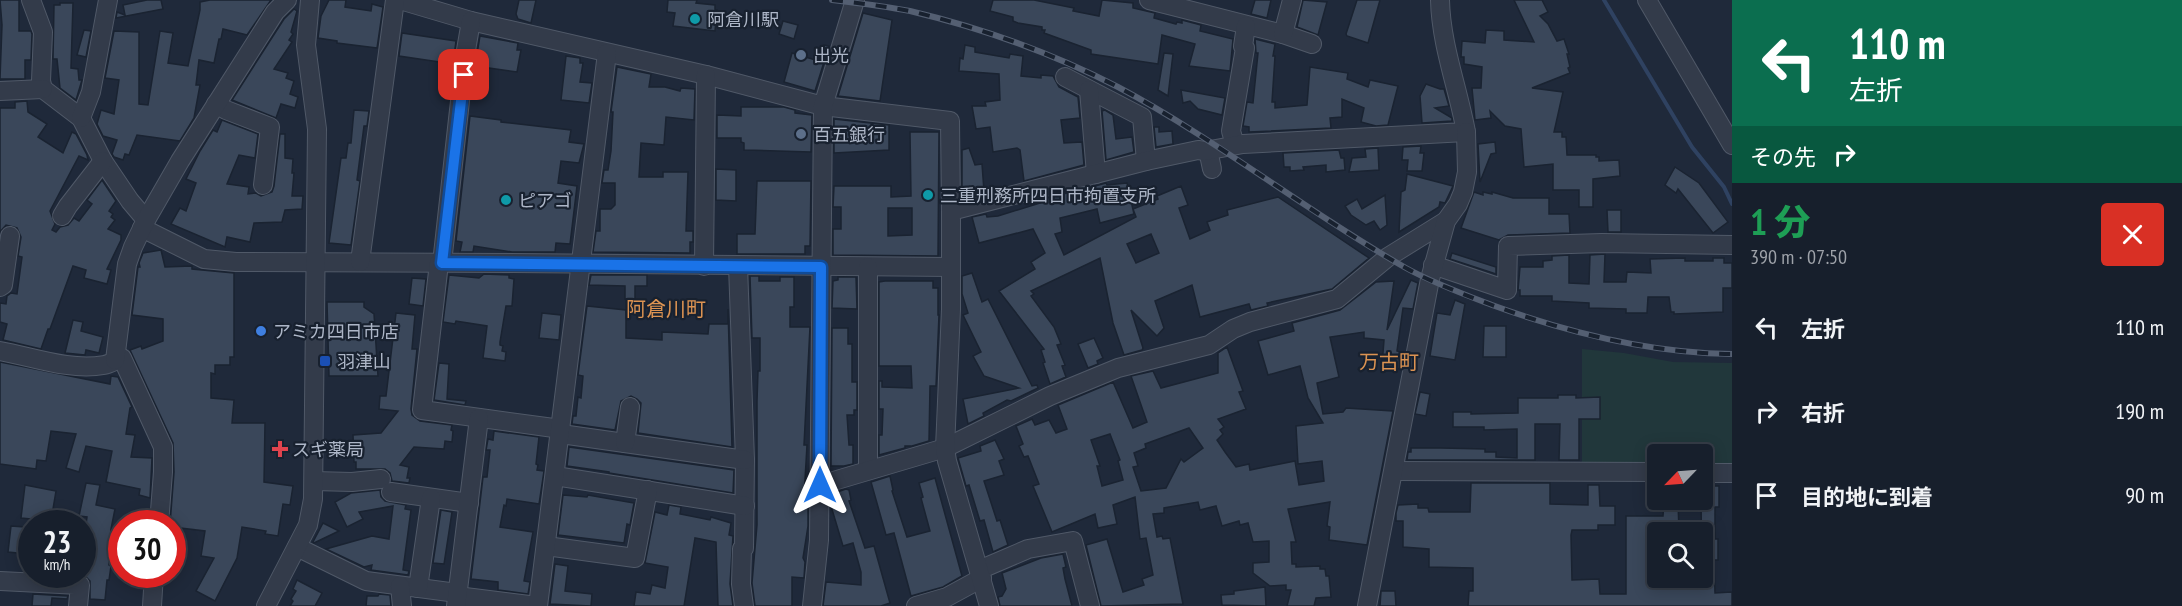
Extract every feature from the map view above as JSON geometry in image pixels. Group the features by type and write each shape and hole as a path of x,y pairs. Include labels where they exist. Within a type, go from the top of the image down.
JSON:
{"street":[{"path":"31,0 43,32 40,81 43,89 81,118 103,161 144,224 204,259 254,263 951,267"},
{"path":"81,118 91,92 108,0"},
{"path":"115,360 127,264 144,224 216,104 275,12 286,0"},
{"path":"266,606 308,525 313,499 317,129 306,45 310,0"},
{"path":"360,262 395,0"},
{"path":"400,0 471,21 706,75 823,106 950,121 951,309 945,448 989,606"},
{"path":"812,606 819,540 823,106 855,0"},
{"path":"1149,0 1209,16 1210,14 1312,44"},
{"path":"1283,34 1292,0"},
{"path":"1367,606 1433,265 1446,221 1458,204 1467,179 1466,132 1445,41 1440,0"},
{"path":"1647,0 1732,145"},
{"path":"471,21 422,410 745,460"},
{"path":"1235,145 1231,131 1245,48 1243,46 1246,26"},
{"path":"297,547 366,581 418,588 457,598 537,606 561,432 607,53"},
{"path":"704,266 706,75"},
{"path":"1065,77 1142,117 1146,161"},
{"path":"0,91 43,89"},
{"path":"1089,90 1096,174"},
{"path":"216,104 270,127 263,185"},
{"path":"951,211 1197,150 1235,145 1466,132"},
{"path":"1208,150 1212,169"},
{"path":"62,216 103,161"},
{"path":"820,485 945,448 1050,396 1118,368 1209,345 1233,329 1250,322 1337,299 1388,257 1446,221"},
{"path":"0,287 3,285 10,236"},
{"path":"1433,265 1507,290 1508,246 1592,243 1732,245"},
{"path":"738,266 745,460 741,584 744,606"},
{"path":"868,267 868,471"},
{"path":"0,351 82,366 106,364 122,358 163,447 160,510"},
{"path":"625,443 630,407"},
{"path":"457,598 479,418"},
{"path":"1394,471 1647,472"},
{"path":"1713,473 1732,473"},
{"path":"555,476 745,506"},
{"path":"314,481 386,485 430,498 469,503"},
{"path":"546,546 635,558 648,490"},
{"path":"418,588 430,498"},
{"path":"916,606 947,597 981,574 1028,549 1073,541 1090,606"},
{"path":"0,581 80,585 78,606"},
{"path":"400,586 402,606"},
{"path":"152,606 153,588"}],"green space":[{"path":"1582,349 1624,353 1673,362 1732,363 1732,467 1713,468 1713,444 1647,444 1647,469 1582,470"}],"building":[{"path":"0,0 19,0 19,31 31,31 32,34 31,60 25,60 25,79 0,79 2,25"},
{"path":"147,0 161,0 163,9 116,18 117,12 125,15 123,5"},
{"path":"271,0 247,35 223,29 214,63 199,60 196,85 200,85 194,118 180,141 137,135 129,155 125,154 123,160 114,157 112,154 117,140 103,136 97,124 101,110 114,114 119,80 105,78 114,31 139,32 139,104 148,105 160,31 173,33 168,63 188,66 200,2"},
{"path":"329,0 346,0 345,7 371,11 372,4 383,7 377,48 318,38 321,16"},
{"path":"519,0 536,0 531,23 518,19 516,14"},
{"name":"阿倉川駅","path":"668,0 697,0 696,3 715,5 715,10 717,10 715,31 673,26 675,13 667,12"},
{"path":"993,0 1034,0 1099,16 1102,0 1133,3 1133,8 1155,13 1154,18 1176,24 1177,22 1182,23 1182,20 1201,25 1200,31 1233,39 1230,71 1189,66 1195,44 1162,35 1158,64 1091,54 1091,50 1044,33 1045,30 1042,30 1042,27 1018,23 1013,21 1013,17 990,11"},
{"path":"1255,0 1271,0 1267,18 1251,14"},
{"path":"1303,0 1327,2 1318,35 1297,27"},
{"path":"1357,0 1380,0 1368,43 1346,34"},
{"path":"1514,0 1542,0 1548,12 1540,16 1548,24 1557,41 1564,39 1569,54 1567,54 1570,73 1532,88 1563,92 1554,132 1562,132 1562,137 1566,137 1567,155 1596,155 1599,161 1619,160 1620,176 1593,179 1593,207 1579,207 1579,190 1553,190 1553,164 1524,167 1521,129 1505,126 1490,111 1491,118 1475,120 1472,88 1481,88 1482,67 1464,64 1464,57 1461,57 1462,41 1485,43 1486,30 1504,31 1504,40 1534,42"},
{"path":"60,3 73,3 71,68 78,69 79,80 82,80 76,100 60,88 57,59 53,59 54,5 60,5"},
{"path":"294,9 297,11 291,32 293,34 289,40 292,42 274,69 288,73 286,78 294,81 290,94 298,97 295,108 281,104 276,118 232,100 284,19"},
{"path":"863,13 892,20 880,101 838,96"},
{"path":"783,21 798,25 794,39 779,34"},
{"path":"84,30 91,31 86,57 77,55"},
{"path":"402,33 456,41 453,64 399,56"},
{"path":"480,36 518,43 517,50 521,50 517,72 475,66"},
{"path":"1255,39 1275,44 1272,102 1275,102 1275,108 1307,105 1310,67 1348,73 1347,79 1368,87 1370,80 1398,86 1388,125 1376,126 1361,122 1364,108 1342,99 1342,117 1330,118 1331,128 1249,132 1249,127 1243,126 1247,102 1253,103 1258,53 1256,53"},
{"path":"824,45 829,46 815,91 784,82 792,53 819,61"},
{"path":"965,45 975,47 975,52 1009,58 1010,54 1023,56 1021,76 1041,78 1041,75 1053,76 1059,87 1078,97 1080,118 1061,120 1064,143 1082,142 1084,165 1024,181 1020,150 1017,148 993,152 990,127 976,129 972,106 986,106 985,102 1000,100 999,74 959,71 960,58 963,59"},
{"path":"1164,53 1173,54 1168,96 1158,90"},
{"path":"566,56 580,58 580,63 583,63 580,82 592,83 589,103 561,100"},
{"path":"617,67 651,74 649,87 665,87 680,91 681,88 695,89 694,120 666,117 664,145 641,143 639,177 663,177 663,172 688,172 686,231 693,231 690,253 593,252 596,231 600,231 600,209 611,209 615,205 615,183 602,183 604,170 608,170 611,151 613,112 611,112"},
{"path":"1426,84 1444,89 1449,106 1435,108 1452,118 1452,121 1422,123 1420,96"},
{"path":"1181,90 1225,98 1222,115 1198,109 1190,101 1183,103"},
{"path":"27,101 28,112 47,124 38,137 63,153 72,132 76,134 88,160 79,156 50,211 55,224 52,230 56,232 60,227 68,225 74,218 79,221 92,204 87,200 102,180 116,201 109,211 115,220 108,229 121,235 121,240 107,269 111,270 107,284 84,278 86,270 73,266 41,349 3,340 7,324 0,322 0,303 6,304 7,296 11,293 17,294 22,257 18,256 21,237 17,228 6,225 0,232 0,108 15,108 15,102"},
{"path":"741,107 784,107 795,110 795,113 812,115 811,152 744,150 741,138 717,138 717,115 741,116"},
{"path":"354,110 369,111 367,126 364,126 357,180 360,181 351,245 329,243 341,158 346,158 348,143 351,143"},
{"path":"1105,110 1113,115 1116,139 1132,137 1134,152 1106,160 1102,111"},
{"name":"ピアゴ","path":"470,116 571,130 569,142 584,144 579,163 561,161 558,183 577,186 570,244 556,243 555,252 512,252 474,246 473,252 460,252 462,242 456,241"},
{"path":"834,119 889,125 889,150 834,153"},
{"path":"222,120 258,134 255,158 239,155 227,184 249,187 248,194 256,193 261,196 272,192 280,134 285,134 285,158 293,159 292,196 303,196 302,209 285,210 282,222 254,223 250,242 227,237 225,247 171,224 180,208 186,211 196,183 186,179 200,151 213,130 217,132"},
{"path":"1154,127 1159,127 1159,132 1172,131 1173,144 1156,147"},
{"path":"910,132 939,132 938,256 833,255 833,229 841,229 841,207 833,207 834,186 891,186 891,197 911,196","holes":["888,208 912,208 912,235 888,236"]},
{"path":"1495,142 1496,153 1491,154 1480,182 1478,144"},
{"path":"1421,146 1420,153 1424,153 1422,171 1407,171 1408,160 1402,160 1403,147"},
{"path":"969,148 975,165 982,164 984,191 962,196 962,150"},
{"path":"1378,148 1379,170 1349,172 1352,158 1366,157 1365,149"},
{"path":"1339,150 1341,158 1344,158 1345,170 1326,172 1326,165 1303,167 1304,170 1290,171 1290,167 1284,167 1283,153"},
{"path":"1675,167 1699,183 1728,222 1713,233 1678,189 1676,193 1665,185"},
{"path":"716,169 736,170 736,201 716,200"},
{"path":"1407,174 1453,186 1445,203 1440,202 1439,207 1399,232 1401,192 1405,190"},
{"path":"757,181 811,181 810,246 805,246 805,254 737,254 737,234 755,234"},
{"path":"1106,183 1107,185 1127,183 1134,214 1100,223 1097,209 1060,218 1062,232 1055,234 1064,255 1136,217 1133,209 1181,186 1188,205 1179,208 1190,239 1210,230 1207,222 1228,215 1227,210 1278,197 1369,258 1332,289 1267,303 1268,306 1251,310 1249,304 1200,317 1192,285 1155,301 1164,328 1157,336 1131,310 1143,348 1124,355 1113,323 1100,258 1031,291 1034,294 1031,296 1054,327 1061,344 1057,345 1065,365 1062,366 1066,377 1050,384 1043,363 1045,362 1041,350 1044,349 999,291 1035,269 1031,262 1045,253 1033,229 979,243 972,217 986,214 987,217 998,216 1040,203 1039,200 1071,192 1074,192 1076,198 1096,194 1095,186","holes":["1151,234 1159,253 1136,263 1127,244"]},
{"path":"1474,192 1483,195 1483,192 1492,194 1492,192 1513,198 1549,198 1549,214 1569,214 1570,233 1508,235 1499,240 1461,228"},
{"path":"1385,195 1387,225 1380,230 1374,221 1366,225 1351,215 1345,206 1357,199 1362,209"},
{"path":"1607,210 1621,210 1621,232 1608,232"},
{"path":"161,250 165,267 192,266 192,269 234,273 234,357 230,357 230,365 215,365 215,374 211,373 211,398 234,400 232,423 265,423 264,482 293,486 290,505 283,504 278,536 265,534 266,531 242,527 237,558 215,601 196,591 214,558 201,556 205,531 186,529 186,510 171,510 174,472 173,443 130,350 141,346 142,349 163,341 163,319 132,315 138,267 140,267 139,263 143,253"},
{"path":"1452,253 1496,267 1496,274 1450,259"},
{"path":"1605,254 1604,282 1626,282 1627,272 1651,273 1650,259 1685,258 1685,261 1713,261 1713,258 1724,258 1724,263 1732,263 1732,288 1723,288 1723,312 1674,314 1671,312 1669,297 1648,297 1647,313 1626,313 1626,309 1589,308 1589,303 1552,301 1552,296 1520,296 1520,290 1518,290 1520,267 1543,267 1543,261 1552,260 1552,256 1569,255 1569,283 1589,284 1590,255"},
{"path":"972,273 982,302 988,299 1032,386 1037,385 1038,388 1011,401 1007,400 968,424 963,399 1019,388 984,376 973,356 981,352 963,315 968,313 962,294 962,276"},
{"path":"484,274 509,275 509,278 514,279 512,306 506,306 500,342 503,346 502,351 506,352 505,361 483,358 487,326 456,321 455,324 443,322 449,275 479,278"},
{"path":"591,275 647,275 647,286 635,286 635,299 625,299 625,286 589,285"},
{"path":"750,276 759,276 759,281 780,281 780,277 794,277 794,307 790,307 790,327 810,327 804,445 807,445 804,498 808,499 808,526 803,558 804,578 792,577 792,606 755,606 752,583 757,525 757,401 760,338 752,338"},
{"path":"838,277 856,277 857,309 832,308 833,281 838,280"},
{"path":"412,278 426,279 423,306 409,304"},
{"path":"1411,280 1418,283 1413,309 1403,308 1397,351 1404,353 1401,369 1382,366 1384,340 1364,338 1364,332 1330,337 1339,377 1317,383 1323,414 1343,412 1346,408 1393,411 1367,545 1329,540 1330,527 1327,526 1330,502 1288,509 1296,542 1291,542 1292,564 1296,564 1296,567 1320,566 1320,569 1325,569 1326,576 1329,576 1331,597 1316,598 1314,606 1287,606 1291,590 1286,590 1286,585 1270,586 1253,573 1253,563 1269,562 1269,541 1253,542 1248,523 1240,525 1239,521 1222,526 1216,506 1200,510 1198,502 1164,508 1164,513 1153,514 1157,537 1170,538 1183,604 1101,606 1086,545 1107,539 1123,592 1144,585 1142,579 1153,575 1146,538 1140,539 1135,497 1113,505 1117,524 1098,528 1095,514 1052,532 1033,486 1039,484 1028,456 1024,457 1019,446 1023,444 1016,426 1032,419 1035,425 1049,420 1056,433 1067,429 1058,405 1113,382 1133,428 1147,422 1131,376 1153,371 1161,388 1218,373 1218,353 1227,347 1243,391 1239,392 1246,409 1218,419 1224,427 1220,430 1223,434 1217,440 1225,452 1236,467 1249,464 1250,470 1295,461 1299,485 1324,481 1322,461 1298,464 1296,426 1323,423 1308,398 1300,366 1268,375 1258,341 1294,331 1292,323 1340,310 1376,282 1394,281 1387,330","holes":["1189,428 1203,448 1184,462 1181,459 1166,488 1141,491 1133,467 1138,466 1134,453 1146,448 1145,444","1110,434 1120,460 1118,461 1123,480 1102,486 1097,466 1100,466 1091,440"]},
{"path":"933,281 933,288 938,288 939,315 936,386 930,386 929,441 879,455 883,409 879,409 879,381 882,381 882,387 912,388 911,366 879,366 879,282"},
{"path":"1455,300 1465,304 1455,360 1430,356 1437,313 1450,315"},
{"path":"327,302 364,302 364,307 374,314 378,376 329,376"},
{"path":"587,306 626,310 626,338 662,340 662,332 708,334 709,324 728,324 728,309 732,447 638,433 641,403 631,396 621,401 615,430 572,424 573,416 576,416 578,397 581,398 583,376 578,375"},
{"path":"396,313 415,315 412,349 417,349 412,415 420,421 452,425 451,430 453,431 452,442 445,441 444,449 414,447 400,465 409,467 407,478 410,478 409,483 392,481 390,473 385,469 356,469 356,462 354,462 353,435 381,433 398,411 379,409 380,396 386,396"},
{"path":"542,313 561,315 559,340 539,338"},
{"path":"73,320 83,322 81,331 103,337 99,353 86,350 85,355 65,353"},
{"path":"1484,326 1506,326 1506,357 1483,357"},
{"path":"832,328 848,328 848,344 852,344 852,382 857,382 857,410 854,410 854,415 847,415 849,445 853,445 853,464 844,466 831,466"},
{"path":"1094,338 1103,358 1097,361 1098,364 1088,368 1078,344"},
{"path":"0,362 110,384 111,376 118,377 132,407 126,434 135,435 131,457 152,458 150,498 139,495 140,489 106,482 112,451 86,446 79,472 66,468 76,434 51,431 46,461 37,460 36,469 0,464"},
{"path":"439,363 449,364 447,399 466,401 465,405 434,400"},
{"path":"1420,392 1430,394 1426,416 1415,414"},
{"path":"1558,395 1576,395 1576,398 1600,397 1600,419 1579,419 1579,460 1559,460 1560,424 1535,424 1535,460 1407,460 1411,448 1485,449 1485,452 1496,452 1496,457 1517,458 1517,429 1484,430 1484,427 1453,427 1453,412 1518,413 1518,398 1558,398"},
{"path":"494,431 539,437 536,464 538,465 537,470 544,471 539,504 507,499 500,527 533,532 524,581 530,582 528,594 498,590 498,582 471,579 483,477 487,477 490,450 486,450 488,439 493,440"},
{"path":"995,440 1004,459 999,461 1004,475 984,481 997,521 1000,520 1008,545 993,552 984,520 980,521 958,458 981,451 980,446"},
{"path":"569,447 734,470 733,493 567,466"},
{"path":"890,476 892,491 907,537 930,531 919,483 935,478 962,576 943,587 911,596 894,533 886,535 871,482"},
{"path":"86,483 100,485 96,505 115,509 108,510 108,580 105,600 90,599 90,588 96,588 96,510 80,510"},
{"path":"1471,483 1550,483 1550,504 1588,505 1588,485 1599,485 1600,506 1615,506 1615,525 1598,525 1598,530 1572,530 1572,580 1599,579 1600,594 1626,594 1626,516 1663,516 1663,510 1678,510 1679,522 1647,522 1647,588 1713,588 1713,522 1701,522 1701,510 1713,510 1713,486 1719,486 1719,507 1715,507 1715,539 1718,539 1718,560 1714,560 1715,593 1732,592 1732,606 1468,606 1469,591 1473,591 1473,568 1429,567 1429,549 1403,547 1403,521 1396,521 1396,513 1398,505 1418,504 1418,508 1428,508 1429,512 1470,512"},
{"path":"25,485 56,491 53,510 22,510"},
{"path":"380,490 381,497 385,501 406,505 405,509 411,510 403,570 409,571 408,575 371,570 372,565 364,567 326,549 372,536 389,539 393,506 359,512 363,519 347,527 335,502 351,493"},
{"path":"849,490 851,500 849,501 865,548 874,546 890,603 881,606 823,606 826,582 861,585 861,572 853,543 843,546 831,506 831,494"},
{"path":"563,495 587,497 588,495 634,503 624,543 558,535"},
{"path":"669,505 681,507 680,514 710,520 711,517 731,523 729,535 733,536 730,584 733,606 718,606 716,542 695,538 684,606 634,606 636,592 650,594 652,585 665,588 668,567 645,563 655,512 667,515"},
{"path":"441,510 452,512 444,564 433,563"},
{"path":"323,523 339,531 314,543 313,542"},
{"path":"11,526 18,526 18,553 8,552"},
{"path":"1063,554 1066,567 1063,568 1072,606 1000,606 998,597 1002,596 1006,589 1002,573 1041,558"},
{"path":"555,564 568,566 565,591 592,594 591,606 550,604"},
{"path":"297,580 322,593 315,606 290,606 296,591 293,589"},
{"path":"1265,587 1266,606 1222,605 1221,595"},
{"path":"1381,591 1395,591 1396,606 1380,606"},
{"path":"33,594 68,596 67,599 52,598 51,606 32,606"},
{"path":"379,594 390,595 391,606 366,606 367,596 378,596"}],"waterway":[{"path":"1604,0 1692,147 1724,187 1732,204"}],"railway":[{"path":"832,0 910,11 964,25 1042,52 1093,75 1191,130 1369,246 1416,273 1492,305 1580,333 1610,340 1671,350 1732,354"}],"place":[{"name":"阿倉川駅","path":"695,19"},
{"name":"出光","path":"801,55"},
{"name":"百五銀行","path":"801,134"},
{"name":"三重刑務所四日市拘置支所","path":"928,195"},
{"name":"ピアゴ","path":"506,200"},
{"name":"アミカ四日市店","path":"261,331"},
{"name":"羽津山","path":"325,361"},
{"name":"スギ薬局","path":"280,449"}],"district":[{"name":"阿倉川町","path":"666,309"},
{"name":"万古町","path":"1389,362"}],"route":[{"path":"464,75 442,263 821,267 820,485"}]}
